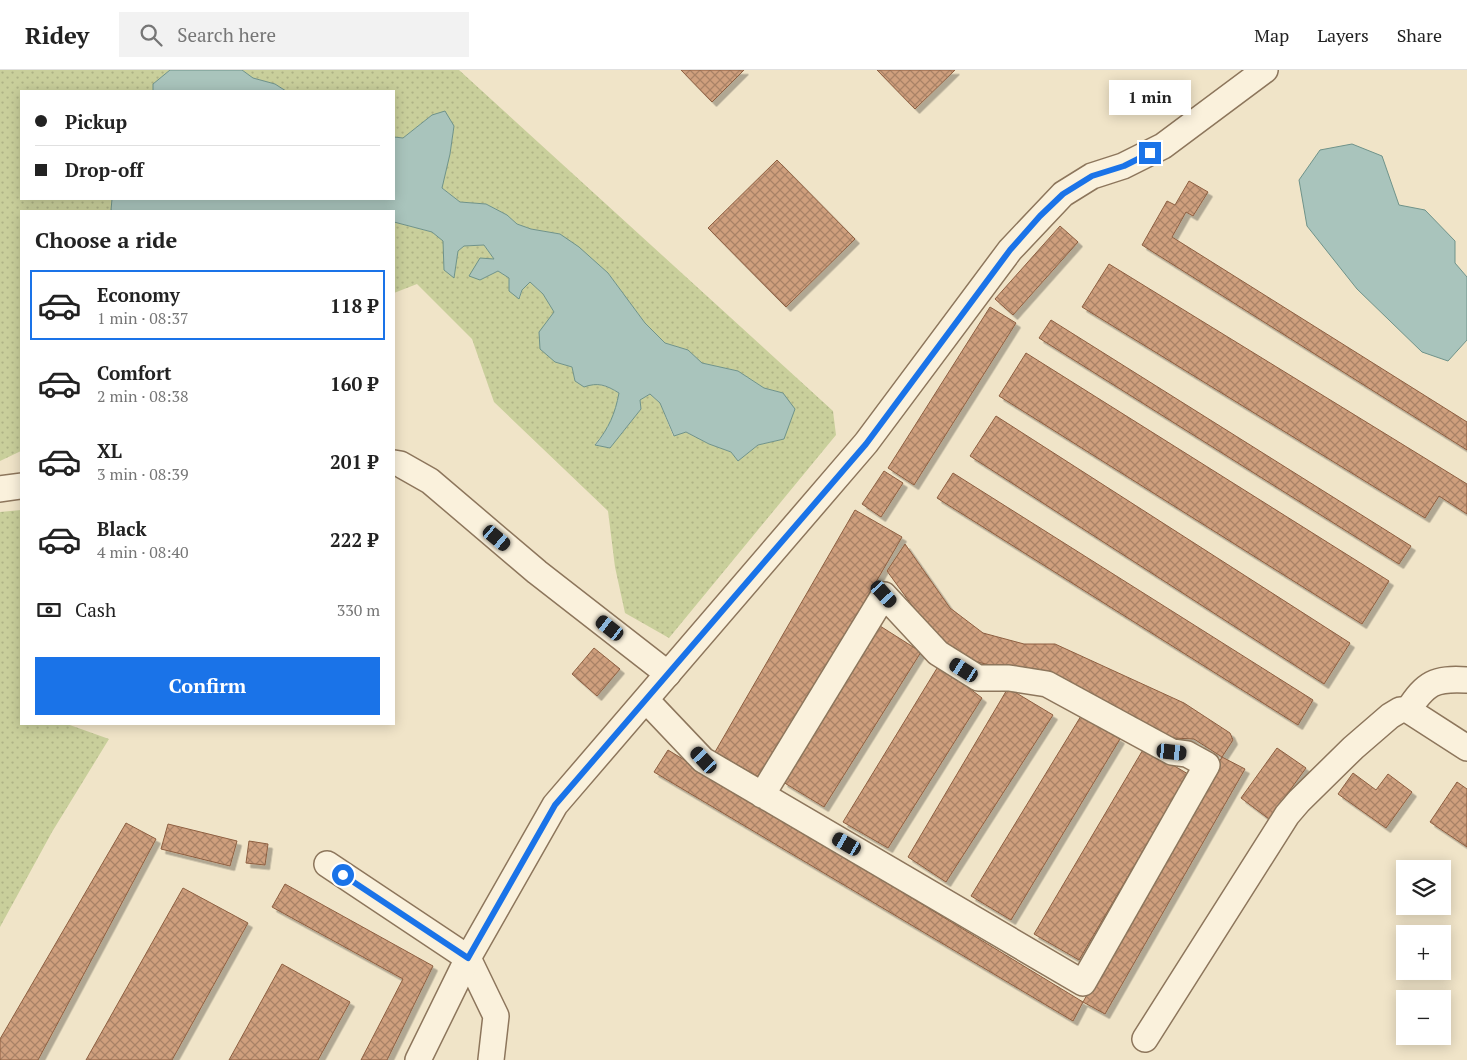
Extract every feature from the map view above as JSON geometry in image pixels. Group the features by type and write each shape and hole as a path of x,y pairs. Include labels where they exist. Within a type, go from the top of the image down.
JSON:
{"lane":[{"path":"418,1060 468,958 555,805 866,444 1010,250 1040,216 1063,194 1092,176 1124,166 1163,146 1265,70"},
{"path":"395,464 400,464 430,482 537,572 668,674"},
{"path":"0,489 20,486"},
{"path":"646,700 704,760 762,795 1083,983 1207,765 1187,754 1172,752 1047,684 1009,678 978,678 938,654 884,594 762,795"},
{"path":"1408,710 1420,692 1428,686 1445,679 1467,680"},
{"path":"1144,1039 1287,815 1353,748 1400,710 1408,710 1467,748"},
{"path":"327,864 468,958 496,1016 491,1060"}],"green space":[{"path":"0,70 170,70 153,84 153,90 20,90 20,200 112,200 111,210 20,210 20,451 0,461"},
{"path":"242,70 459,70 833,411 836,435 669,638 625,613 615,567 608,511 494,402 472,339 417,284 395,293 395,222 432,232 444,241 444,269 454,277 458,251 464,246 484,245 494,259 480,280 498,271 509,278 520,298 522,290 530,282 543,294 555,312 540,332 555,362 572,367 575,381 603,386 619,393 611,420 605,432 595,444 610,448 641,409 640,400 650,394 660,403 673,436 686,432 709,444 731,452 738,461 758,445 784,439 783,393 764,388 738,371 702,363 688,350 665,343 645,323 608,273 560,234 531,229 517,224 507,215 486,204 460,202 441,187 450,154 454,126 432,115 403,138 395,137 395,90 284,90 275,84 252,78"},
{"path":"20,510 20,725 70,725 109,739 52,832 0,927 0,512"}],"water":[{"path":"170,70 242,70 253,78 275,84 284,90 153,90 153,84"},
{"path":"445,111 454,126 442,188 460,202 486,204 507,215 517,224 531,229 560,234 579,247 608,273 645,323 665,343 688,350 702,363 738,371 764,388 783,393 795,409 784,439 758,445 738,461 731,452 709,444 686,432 674,436 660,403 650,394 640,400 641,409 610,448 595,445 611,420 619,393 602,385 584,387 575,381 572,367 555,362 540,349 539,332 554,312 543,294 530,282 522,290 519,299 509,291 509,278 498,271 480,280 469,276 480,258 494,259 484,245 464,246 458,251 454,278 444,270 443,241 432,232 395,222 395,210 111,210 112,200 395,200 395,137 403,138 432,115"},
{"path":"1352,144 1382,156 1399,205 1425,210 1455,241 1455,263 1467,277 1467,340 1448,361 1422,352 1357,289 1307,226 1299,180 1320,150"}],"building":[{"path":"681,70 744,70 712,102"},
{"path":"877,70 955,70 915,109"},
{"path":"777,160 855,239 786,307 708,228"},
{"path":"1189,181 1208,192 1193,216 1186,212 1172,237 1467,422 1467,450 1142,245 1167,201 1175,205"},
{"path":"1060,226 1078,242 1013,315 995,299"},
{"path":"1109,264 1467,484 1467,514 1439,496 1425,518 1082,307"},
{"path":"990,307 1016,323 914,485 888,468"},
{"path":"1051,320 1411,546 1399,564 1039,338"},
{"path":"1026,353 1389,581 1362,624 999,396"},
{"path":"996,416 1350,643 1324,684 970,456"},
{"path":"884,471 903,483 881,517 862,504"},
{"path":"953,473 1313,700 1298,725 937,498"},
{"path":"855,510 902,537 762,779 715,752"},
{"path":"905,544 950,608 983,633 1024,644 1055,644 1184,703 1230,733 1233,740 1222,757 1194,739 1172,738 998,667 965,659 935,637 887,571"},
{"path":"880,626 921,652 824,807 783,782"},
{"path":"594,648 620,669 597,696 572,674"},
{"path":"939,665 982,698 888,848 843,822"},
{"path":"1008,688 1053,715 946,882 908,857"},
{"path":"1081,716 1120,739 1011,920 971,896"},
{"path":"1144,748 1188,774 1079,960 1034,934"},
{"path":"1277,748 1306,768 1269,819 1241,798"},
{"path":"668,750 1083,1002 1073,1021 654,772"},
{"path":"1222,757 1245,769 1105,1014 1083,1002"},
{"path":"1353,773 1376,790 1388,774 1412,792 1386,828 1338,794"},
{"path":"1457,782 1467,789 1467,847 1430,822"},
{"path":"126,823 156,839 38,1060 0,1060 0,1039"},
{"path":"168,824 237,841 230,866 161,849"},
{"path":"249,841 268,844 265,865 246,863"},
{"path":"285,884 433,966 387,1060 361,1060 403,979 272,907"},
{"path":"183,888 248,923 172,1060 86,1060"},
{"path":"282,964 350,1002 318,1060 229,1060"}],"route":[{"path":"343,875 468,958 555,805 866,444 1010,250 1040,216 1063,194 1092,176 1124,166 1150,153"}]}
